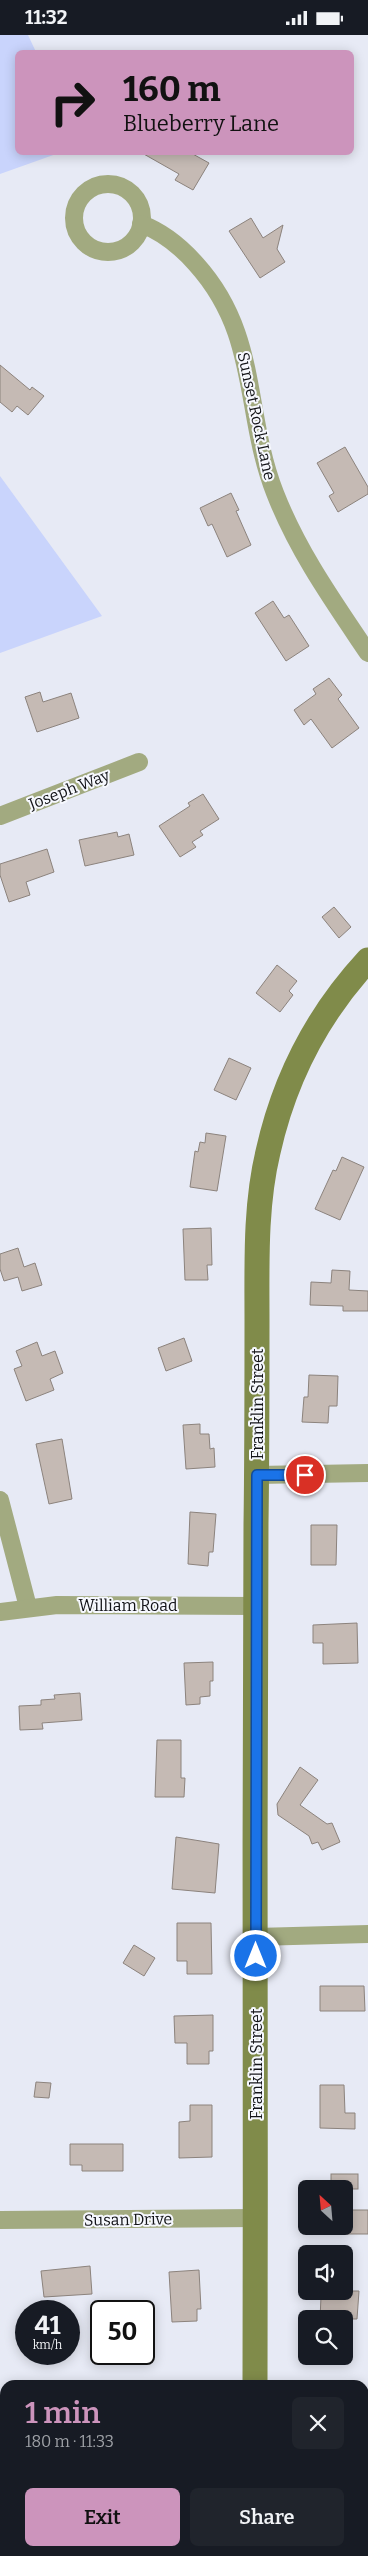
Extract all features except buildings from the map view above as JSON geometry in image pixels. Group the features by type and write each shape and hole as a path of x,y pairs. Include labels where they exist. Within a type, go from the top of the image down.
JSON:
{"main road":[{"name":"Franklin Street","path":"255,2380 257,1261 267,1153 283,1101 306,1047 340,993 368,960"}],"street":[{"name":"Sunset Rock Lane","path":"141,224 165,236 192,259 209,280 230,314 244,350 259,440 281,509 304,558 368,653"},
{"name":"Joseph Way","path":"0,816 139,762"},
{"path":"257,1475 368,1473"},
{"path":"0,1499 28,1607"},
{"name":"William Road","path":"0,1611 28,1607 85,1605 256,1606"},
{"path":"256,1937 368,1934"},
{"name":"Susan Drive","path":"0,2221 256,2218"}],"shaded area":[{"path":"0,35 28,35 35,50 15,50 15,155 53,155 0,174"},
{"path":"0,476 102,616 0,653"}],"route":[{"path":"256,1956 257,1475 305,1475"}]}
